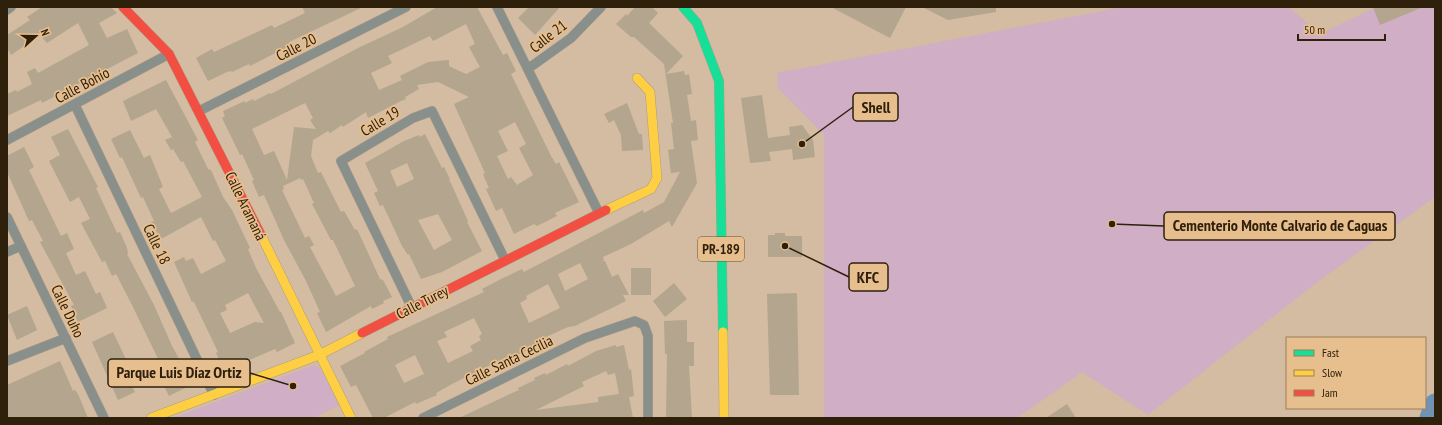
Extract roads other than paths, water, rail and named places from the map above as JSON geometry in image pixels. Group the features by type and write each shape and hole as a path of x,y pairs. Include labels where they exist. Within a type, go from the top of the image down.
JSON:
{"street":[{"path":"7,10 11,7"},
{"name":"Calle Aramaná","path":"123,7 169,54 199,111 351,418"},
{"name":"Calle 20","path":"199,111 406,7"},
{"path":"497,7 599,213"},
{"name":"Calle 21","path":"528,68 571,38 601,7"},
{"name":"PR-189","path":"683,7 697,23 719,81 724,418"},
{"name":"Calle Bohío","path":"7,140 169,54"},
{"name":"Calle Turey","path":"151,418 319,355 599,213 651,189 657,178 650,92 637,78"},
{"name":"Calle 18","path":"75,105 214,395"},
{"name":"Calle 19","path":"412,308 341,161 413,118 432,111 505,260"},
{"name":"Calle Duho","path":"7,217 104,418"},
{"path":"7,252 21,246"},
{"name":"Calle Santa Cecilia","path":"422,418 585,338 635,321 644,325 648,336 648,418"},
{"path":"7,361 66,338"}],"waterway":[{"path":"1430,418 1435,404"}],"place":[{"name":"Shell","path":"802,144"},
{"name":"Cementerio Monte Calvario de Caguas","path":"1112,224"},
{"name":"KFC","path":"785,246"},
{"name":"Parque Luis Díaz Ortiz","path":"293,386"}]}
